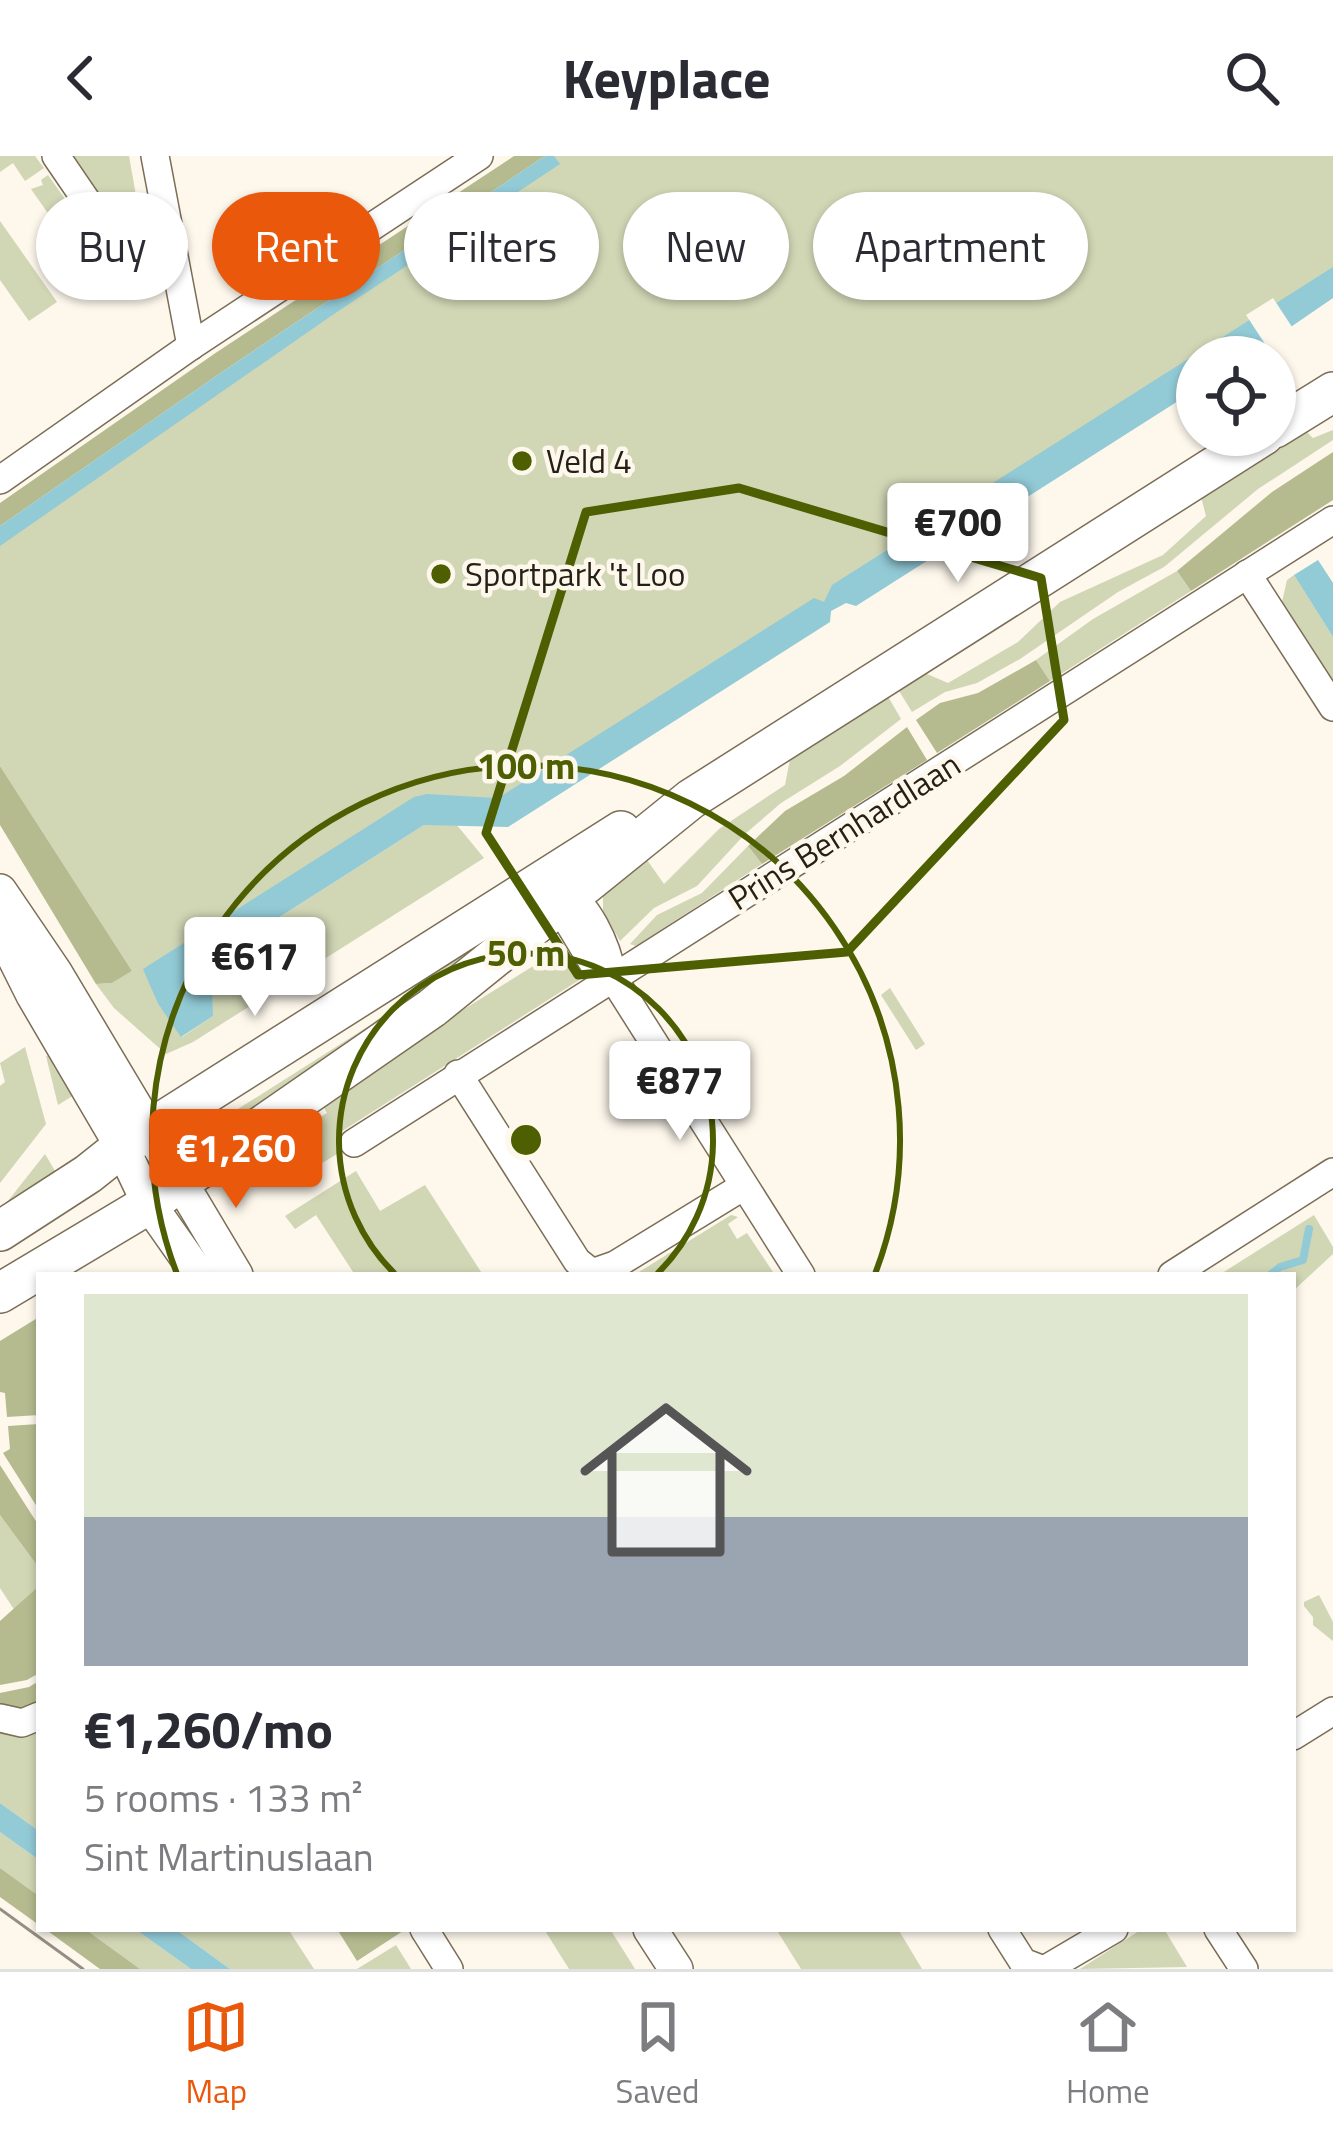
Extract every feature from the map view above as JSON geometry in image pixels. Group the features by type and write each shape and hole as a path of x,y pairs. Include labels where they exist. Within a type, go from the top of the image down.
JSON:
{"main road":[{"path":"1296,415 1333,392"},
{"path":"0,1231 136,1139 559,894 691,800 1231,456"},
{"path":"0,1293 164,1192 432,1008 559,894"}],"street":[{"path":"56,156 81,192"},
{"path":"155,156 162,192"},
{"path":"0,480 191,346 479,156"},
{"path":"182,300 191,346"},
{"name":"Prins Bernhardlaan","path":"354,1143 1333,520"},
{"path":"1247,574 1333,706"},
{"path":"0,891 55,972 164,1192 198,1272"},
{"path":"559,894 592,963 613,977 799,1272"},
{"path":"0,929 33,995 136,1139"},
{"path":"458,1074 577,1261 591,1272"},
{"path":"1177,1272 1333,1172"},
{"path":"595,1272 615,1265 744,1186"},
{"path":"164,1192 233,1272"},
{"path":"1296,1734 1333,1711"},
{"path":"0,1718 22,1723 36,1717"},
{"path":"426,1932 449,1969"},
{"path":"654,1932 676,1969"},
{"path":"1003,1932 1023,1962 1043,1969 1109,1932"},
{"path":"1220,1932 1244,1969"}],"highlighted area":[{"path":"739,488 1041,578 1064,720 847,952 578,975 486,833 586,512"}],"green space":[{"path":"0,156 35,156 44,168 25,181 13,163 0,172"},
{"path":"70,156 129,156 135,192 96,192"},
{"path":"514,156 545,156 491,192 459,192"},
{"name":"Sportpark 't Loo","path":"553,156 1333,156 1333,286 1237,336 1176,336 1176,384 499,815 416,815 150,984 182,1037 213,1016 212,960 424,825 456,824 484,858 193,1042 166,1054 114,1008 96,984 112,983 132,971 0,766 0,532 341,300 380,300 380,274 404,257 404,300 599,300 599,192 500,192"},
{"path":"48,175 60,192 36,192 36,196 31,189 43,185 41,180"},
{"path":"0,221 36,272 36,300 57,302 29,321 0,280"},
{"path":"404,229 404,250 380,266 380,244"},
{"path":"296,300 330,300 0,526 0,503"},
{"path":"1303,428 1313,438 1333,430 1333,440 1258,489 1164,567 1118,592 1020,659 912,712 896,686 920,671 948,683 1018,642 1060,602 1163,555 1206,516 1200,493 1259,456 1296,456 1296,432"},
{"path":"1333,452 1333,500 1191,591 1177,571 1272,492"},
{"path":"1177,571 1191,591 1050,681 1036,660 1093,619"},
{"path":"1294,575 1333,637 1333,683 1282,602 1287,580"},
{"path":"1036,660 1050,681 937,753 916,720 940,703 978,693"},
{"path":"886,693 901,719 781,803 697,886 654,908 620,941 603,911 603,894 640,850 664,884 719,829 785,785 791,754"},
{"path":"907,727 927,760 762,864 748,846 785,811 844,776"},
{"path":"0,766 132,971 112,983 96,984 0,825"},
{"path":"748,846 762,864 636,946 630,944 657,915 702,893"},
{"path":"526,902 472,969 220,1129 216,1123 372,1024"},
{"path":"554,953 565,954 584,968 584,977 336,1135 344,1150 305,1173 256,1185 246,1169 311,1128 309,1123 327,1113 323,1106 357,1076"},
{"path":"890,988 925,1044 916,1050 881,995"},
{"path":"25,1047 46,1124 0,1183 0,1086 5,1082 0,1063"},
{"path":"50,1055 74,1095 58,1105 46,1056"},
{"path":"45,1154 58,1176 4,1206"},
{"path":"356,1171 380,1211 425,1185 481,1272 353,1272 316,1215 295,1229 285,1216"},
{"path":"731,1215 738,1217 728,1224 737,1239 747,1233 773,1272 639,1272"},
{"path":"1314,1215 1333,1247 1333,1254 1296,1288 1296,1272 1224,1272"},
{"path":"36,1319 36,1415 7,1417 5,1393 0,1392 0,1341"},
{"path":"36,1424 36,1505 3,1453 10,1449 8,1426"},
{"path":"0,1465 36,1521 36,1564 0,1515"},
{"path":"0,1515 36,1564 36,1589 15,1611 0,1588"},
{"path":"36,1589 36,1675 27,1680 0,1685 0,1621"},
{"path":"1319,1595 1333,1622 1333,1641 1313,1625 1304,1606"},
{"path":"36,1683 36,1704 0,1707 0,1693"},
{"path":"36,1731 36,1829 0,1803 0,1732"},
{"path":"0,1832 36,1858 36,1894 0,1868"},
{"path":"0,1868 36,1894 36,1923 0,1897"},
{"path":"49,1932 89,1932 140,1969 100,1969"},
{"path":"89,1932 139,1932 191,1969 140,1969"},
{"path":"179,1932 290,1932 314,1969 230,1969"},
{"path":"339,1932 401,1932 357,1961"},
{"path":"546,1932 612,1932 635,1969 569,1969"},
{"path":"778,1932 900,1932 922,1969 801,1969"},
{"path":"1137,1932 1166,1932 1187,1967 1080,1969"},
{"path":"396,1945 411,1969 357,1969"}],"water":[{"path":"545,156 554,156 560,164 518,192 491,192"},
{"path":"404,250 404,268 380,283 380,266"},
{"path":"1333,267 1333,298 1278,336 1224,336"},
{"path":"330,300 355,300 0,546 0,526"},
{"path":"1176,367 1176,402 856,606 846,603 831,611 830,622 508,827 424,825 212,960 213,1016 181,1037 158,1004 143,969 414,797 503,795 814,598 824,602 832,585"},
{"path":"1318,560 1333,583 1333,637 1294,575"},
{"path":"0,1803 36,1829 36,1858 0,1832"},
{"path":"139,1932 179,1932 230,1969 191,1969"}],"pier":[{"path":"1273,298 1294,330 1286,336 1260,336 1246,315"}],"waterway":[{"path":"1274,1272 1303,1260 1309,1229"}],"tram line":[{"path":"0,1909 83,1969"}],"place":[{"name":"Veld 4","path":"522,461"},
{"name":"Sportpark 't Loo","path":"441,574"}]}
